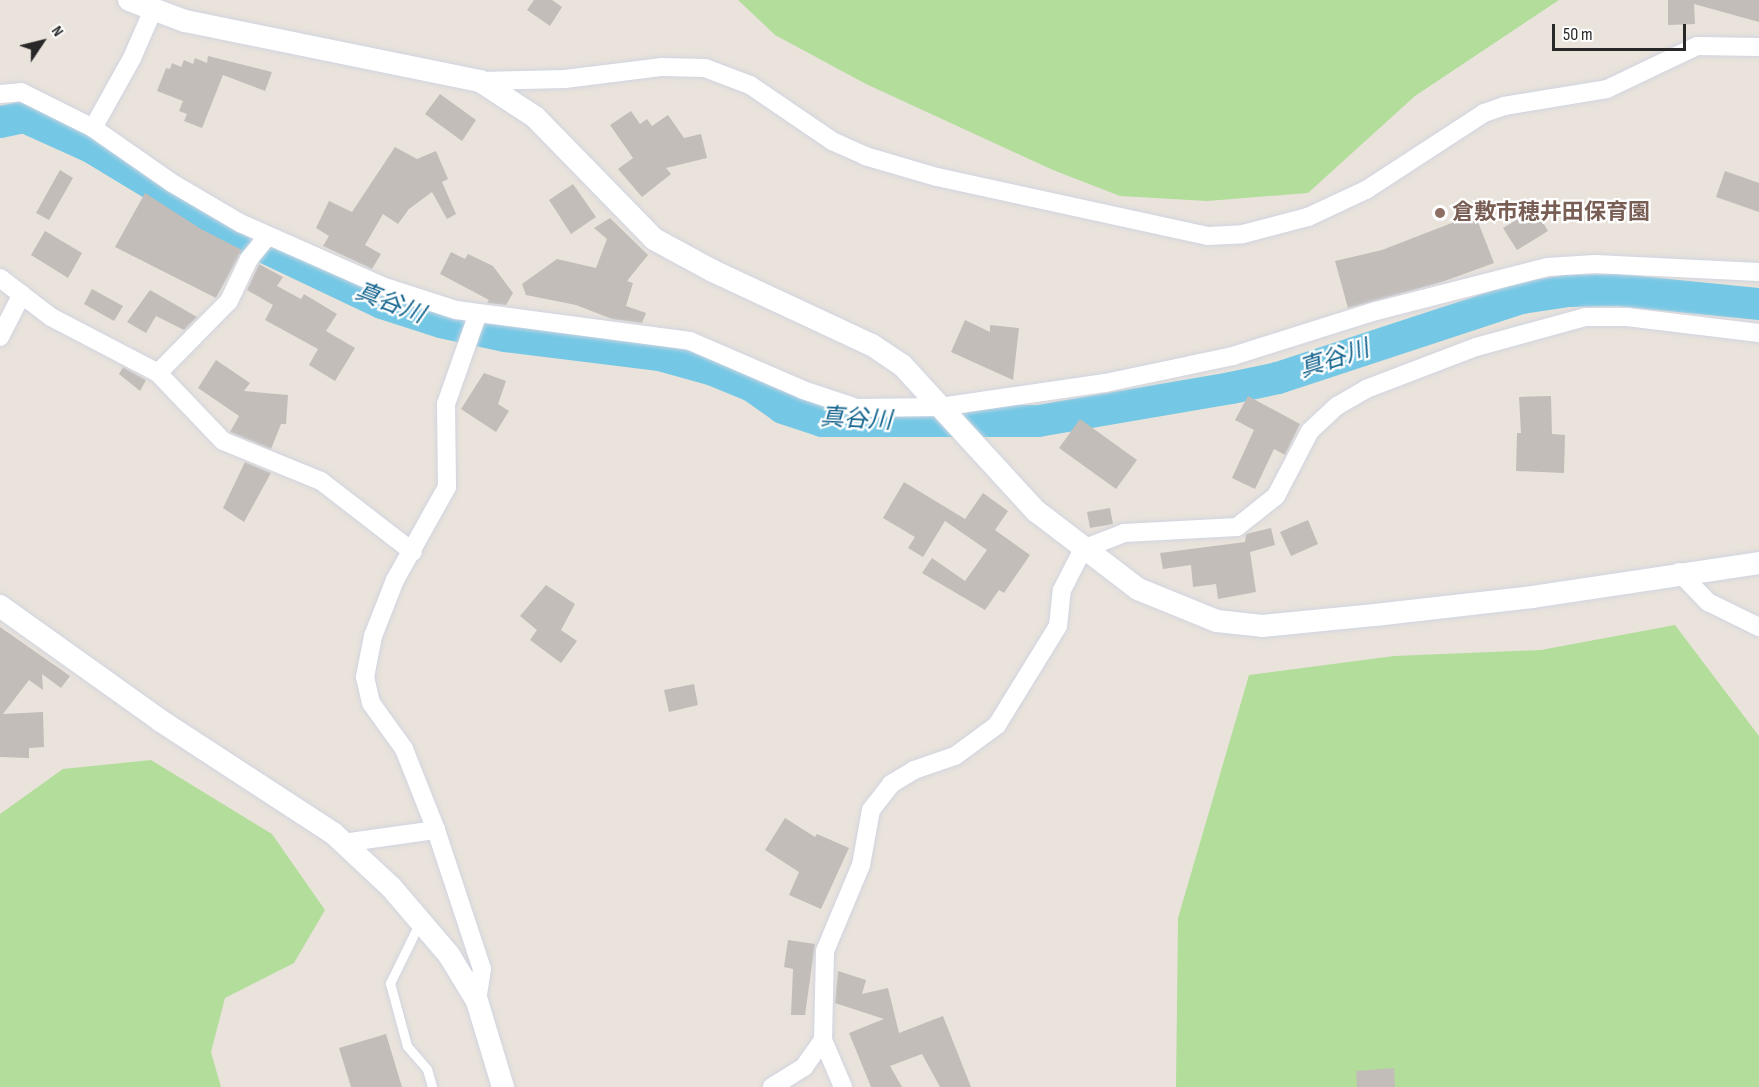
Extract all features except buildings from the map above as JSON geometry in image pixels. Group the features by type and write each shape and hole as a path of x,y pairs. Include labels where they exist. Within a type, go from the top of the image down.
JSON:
{"street":[{"path":"129,0 153,10 273,41 385,59 480,81 565,79 662,67 705,68 750,85 832,141 865,156 937,177 1208,236 1242,234 1308,217 1366,190 1484,113 1504,106 1607,88 1697,46 1759,46"},
{"path":"93,128 132,58 153,10"},
{"path":"480,81 535,117 654,239 713,271 872,345 902,365 1036,512 1138,590 1217,621 1262,626 1532,597 1678,572 1759,563"},
{"path":"0,94 21,92 93,128 172,183 266,238 382,286 476,318 554,322 690,341 803,390 857,408 944,411 1105,383 1233,356 1376,311 1547,267 1595,264 1759,272"},
{"path":"158,373 229,301 249,259 266,238"},
{"path":"0,278 51,317 158,373 223,441 321,481 413,552"},
{"path":"0,337 21,294"},
{"path":"843,1087 823,1040 825,951 861,865 871,810 891,784 914,770 956,756 997,725 1058,626 1062,590 1083,549 1124,533 1237,527 1276,496 1310,431 1337,406 1366,389 1476,347 1586,317 1627,317 1759,333"},
{"path":"476,318 470,341 446,404 447,487 413,552 395,580 374,636 365,677 371,703 404,749 436,830 482,969 477,1001"},
{"path":"1678,572 1708,602 1759,627"},
{"path":"0,606 343,843 391,887 449,955 477,1001 503,1087"},
{"path":"343,843 436,830"},
{"path":"772,1087 804,1067 823,1040"}],"lane":[{"path":"421,921 390,983 406,1046 427,1069 432,1087"}],"green space":[{"path":"738,0 1559,0 1415,96 1308,193 1207,201 1120,196 1053,170 866,84 775,35"},
{"path":"1675,625 1759,736 1759,1087 1176,1087 1178,918 1249,675 1394,656 1541,650"},
{"path":"151,760 272,834 325,910 294,963 225,998 211,1052 221,1087 0,1087 0,814 63,769"}],"waterway":[{"name":"真谷川","path":"0,122 24,117 91,147 228,230 382,303 441,322 505,336 660,355 713,370 752,386 783,408 822,421 1038,421 1231,388 1278,378 1522,298 1568,291 1618,290 1759,304"}],"place":[{"name":"倉敷市穂井田保育園","path":"1440,213"}]}
